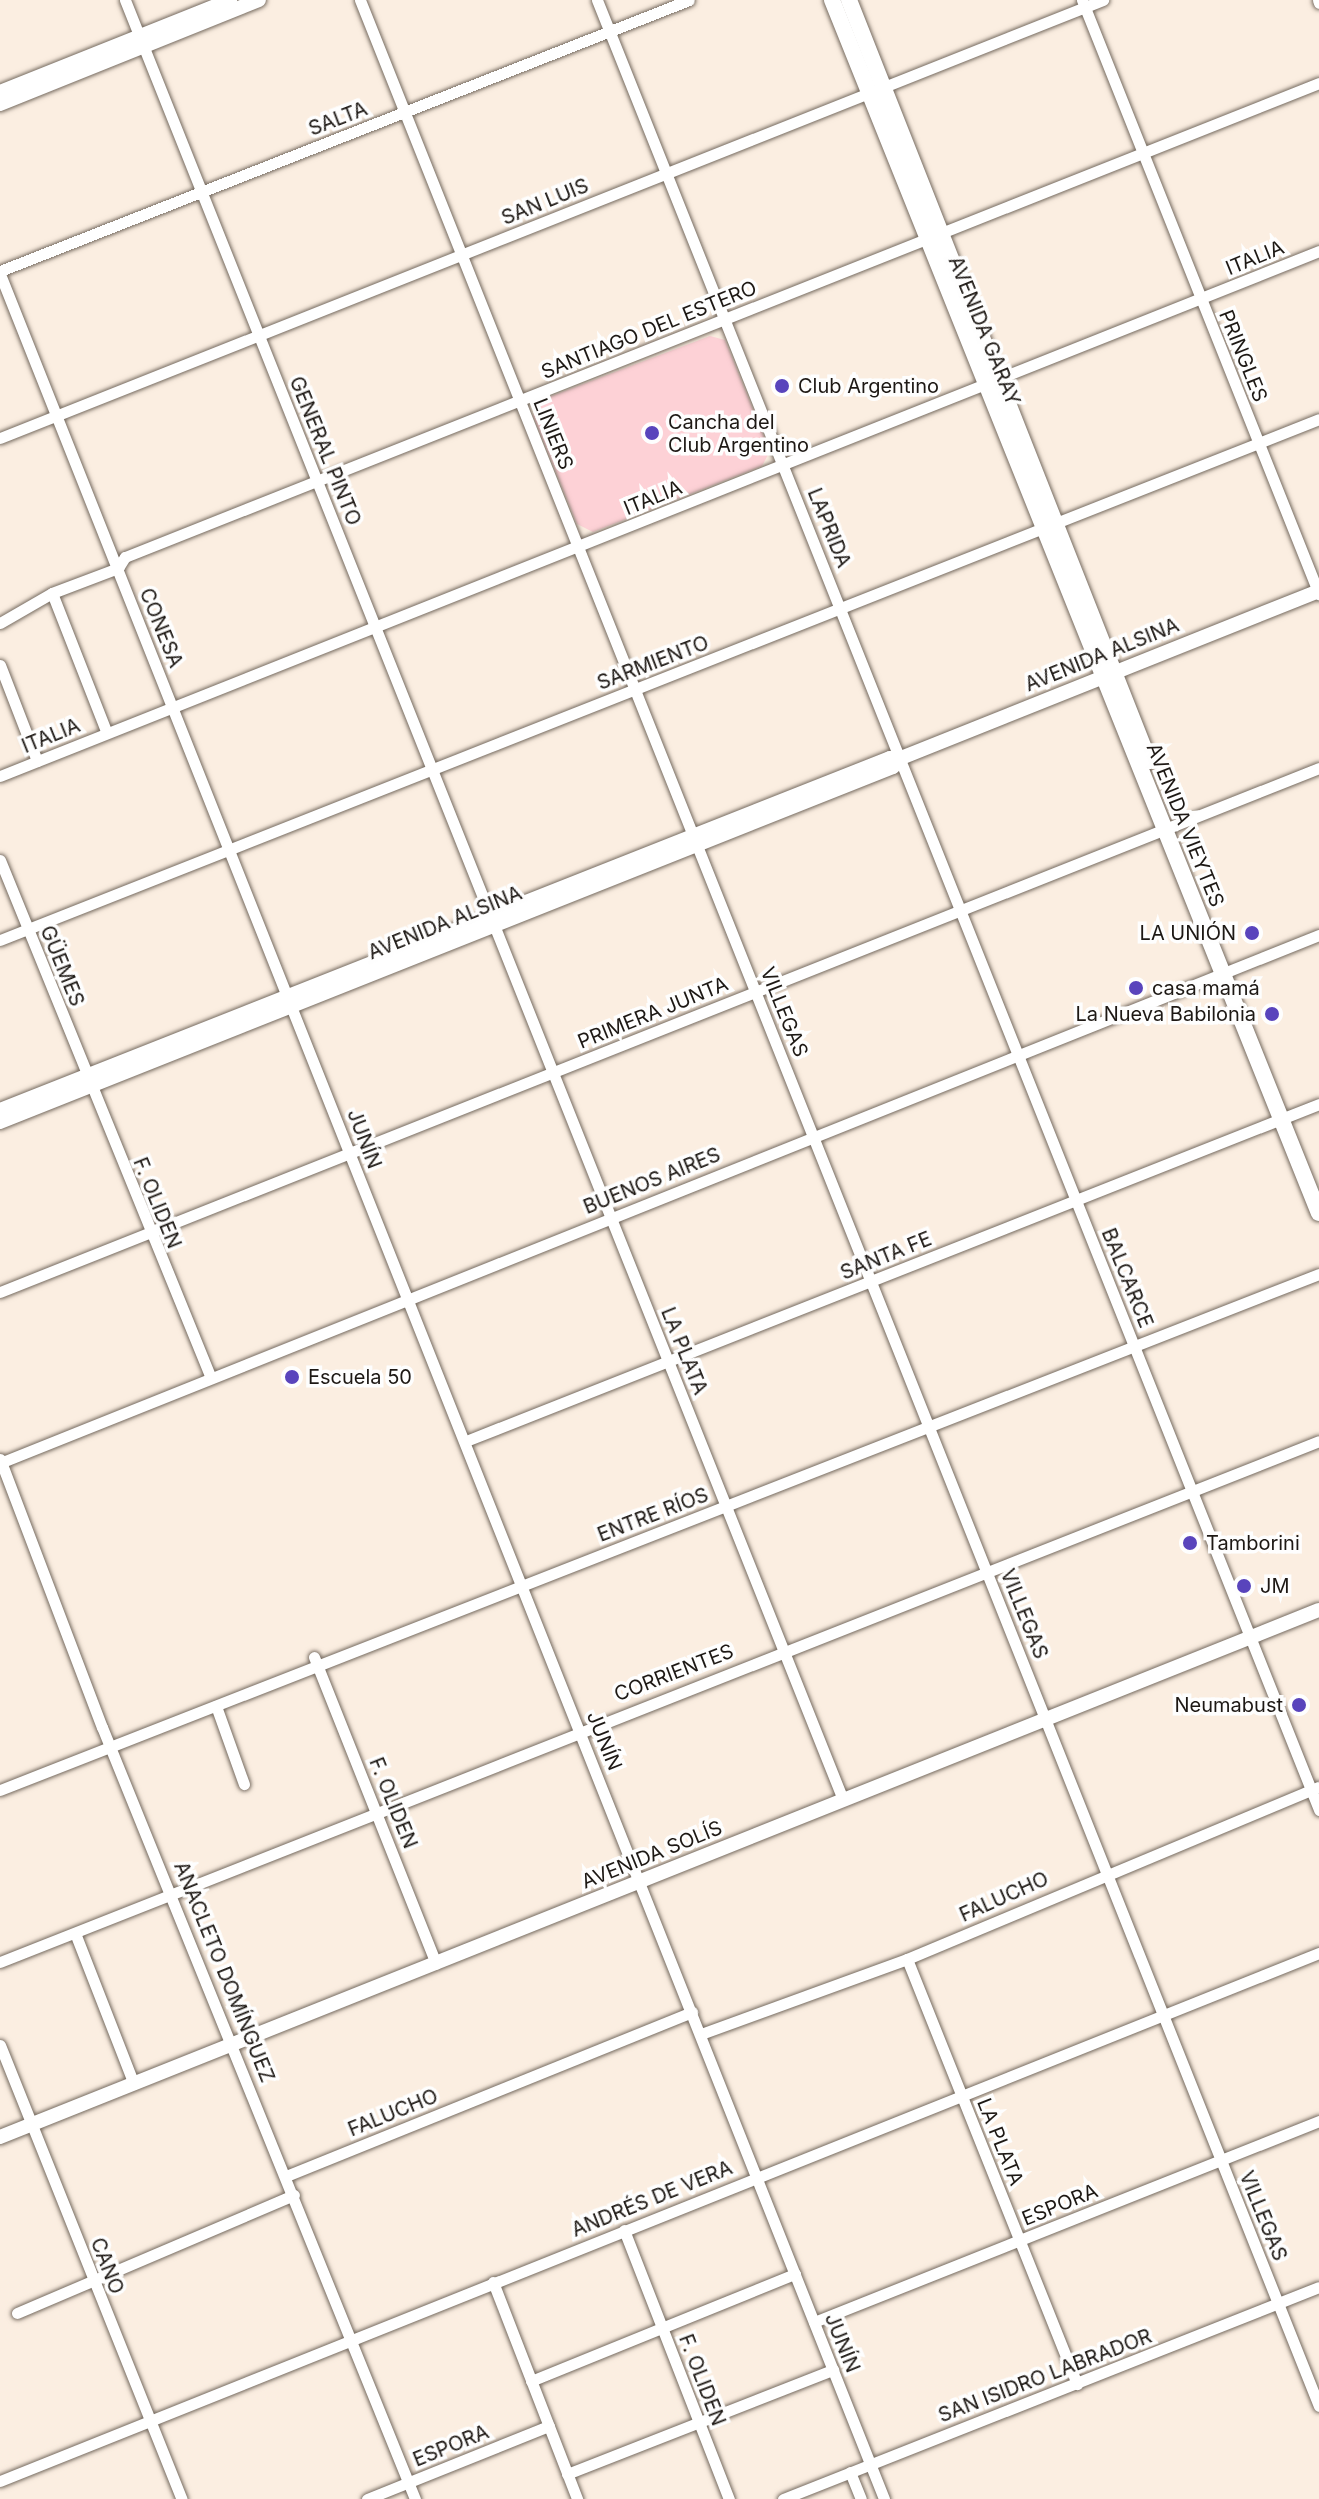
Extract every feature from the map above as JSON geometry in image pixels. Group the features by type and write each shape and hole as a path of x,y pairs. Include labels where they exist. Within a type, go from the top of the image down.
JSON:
{"main road":[{"name":"AVENIDA GARAY","path":"832,0 877,90"},
{"name":"AVENIDA GARAY","path":"849,0 877,90 1108,674"},
{"name":"AVENIDA VIEYTES","path":"1108,674 1226,972 1319,1195"},
{"name":"AVENIDA VIEYTES","path":"1286,1118 1319,1213"}],"street":[{"name":"GENERAL PINTO","path":"125,0 493,921"},
{"path":"0,104 230,0"},
{"path":"0,92 259,0"},
{"name":"LINIERS","path":"360,0 696,840"},
{"name":"LAPRIDA","path":"597,0 901,758"},
{"name":"SALTA","path":"0,273 689,0"},
{"name":"SAN LUIS","path":"0,438 877,90 1084,4 1103,0"},
{"name":"PRINGLES","path":"1084,4 1319,592"},
{"name":"SANTIAGO DEL ESTERO","path":"0,623 52,593 118,568 125,557 1319,83"},
{"name":"ITALIA","path":"0,776 1319,251"},
{"name":"CONESA","path":"0,273 291,1001"},
{"name":"SARMIENTO","path":"0,940 1319,419"},
{"name":"AVENIDA ALSINA","path":"0,1122 89,1081 696,840 893,767 901,758 1319,592"},
{"path":"52,593 107,733"},
{"path":"0,665 37,761"},
{"name":"BALCARCE","path":"901,758 1250,1637 1315,1789 1319,1810"},
{"name":"PRIMERA JUNTA","path":"0,1292 1319,768"},
{"name":"VILLEGAS","path":"696,840 1319,2406"},
{"name":"GÜEMES","path":"0,860 89,1081"},
{"name":"LA PLATA","path":"493,921 843,1800"},
{"name":"BUENOS AIRES","path":"0,1462 1319,935"},
{"name":"JUNÍN","path":"291,1001 884,2499"},
{"name":"AVENIDA ALSINA","path":"0,1110 89,1081"},
{"name":"F. OLIDEN","path":"89,1081 211,1378"},
{"name":"SANTA FE","path":"466,1441 1319,1104"},
{"name":"ENTRE RÍOS","path":"0,1790 216,1706 316,1661 523,1586 1319,1274"},
{"name":"CORRIENTES","path":"0,1962 376,1809 1319,1441"},
{"name":"ANACLETO DOMÍNGUEZ","path":"0,1462 415,2499"},
{"name":"AVENIDA SOLÍS","path":"0,2137 1319,1610"},
{"name":"F. OLIDEN","path":"316,1661 436,1964"},
{"path":"216,1706 244,1784"},
{"name":"FALUCHO","path":"701,2034 907,1959 1108,1871 1315,1789"},
{"path":"75,1933 134,2084"},
{"name":"ANDRÉS DE VERA","path":"0,2481 150,2424 493,2282 1319,1953"},
{"name":"LA PLATA","path":"907,1959 1077,2384"},
{"name":"FALUCHO","path":"286,2176 692,2012"},
{"name":"CANO","path":"0,2045 182,2499"},
{"name":"ESPORA","path":"814,2322 1319,2121"},
{"path":"17,2313 294,2195"},
{"name":"F. OLIDEN","path":"624,2230 729,2499"},
{"path":"531,2381 795,2274"},
{"path":"493,2282 577,2499"},
{"name":"SAN ISIDRO LABRADOR","path":"791,2498 1319,2287"},
{"path":"567,2474 833,2370"},
{"name":"ESPORA","path":"367,2499 549,2426"},
{"path":"850,2472 861,2499"}],"shaded area":[{"name":"Cancha del Club Argentino","path":"710,336 725,340 770,451 762,466 593,532 577,524 533,416 538,401"}],"place":[{"name":"Club Argentino","path":"782,386"},
{"name":"Cancha del Club Argentino","path":"652,433"},
{"name":"LA UNIÓN","path":"1252,933"},
{"name":"casa mamá","path":"1136,988"},
{"name":"La Nueva Babilonia","path":"1272,1014"},
{"name":"Escuela 50","path":"292,1377"},
{"name":"Tamborini","path":"1190,1543"},
{"name":"JM","path":"1244,1586"},
{"name":"Neumabust","path":"1299,1705"}]}
